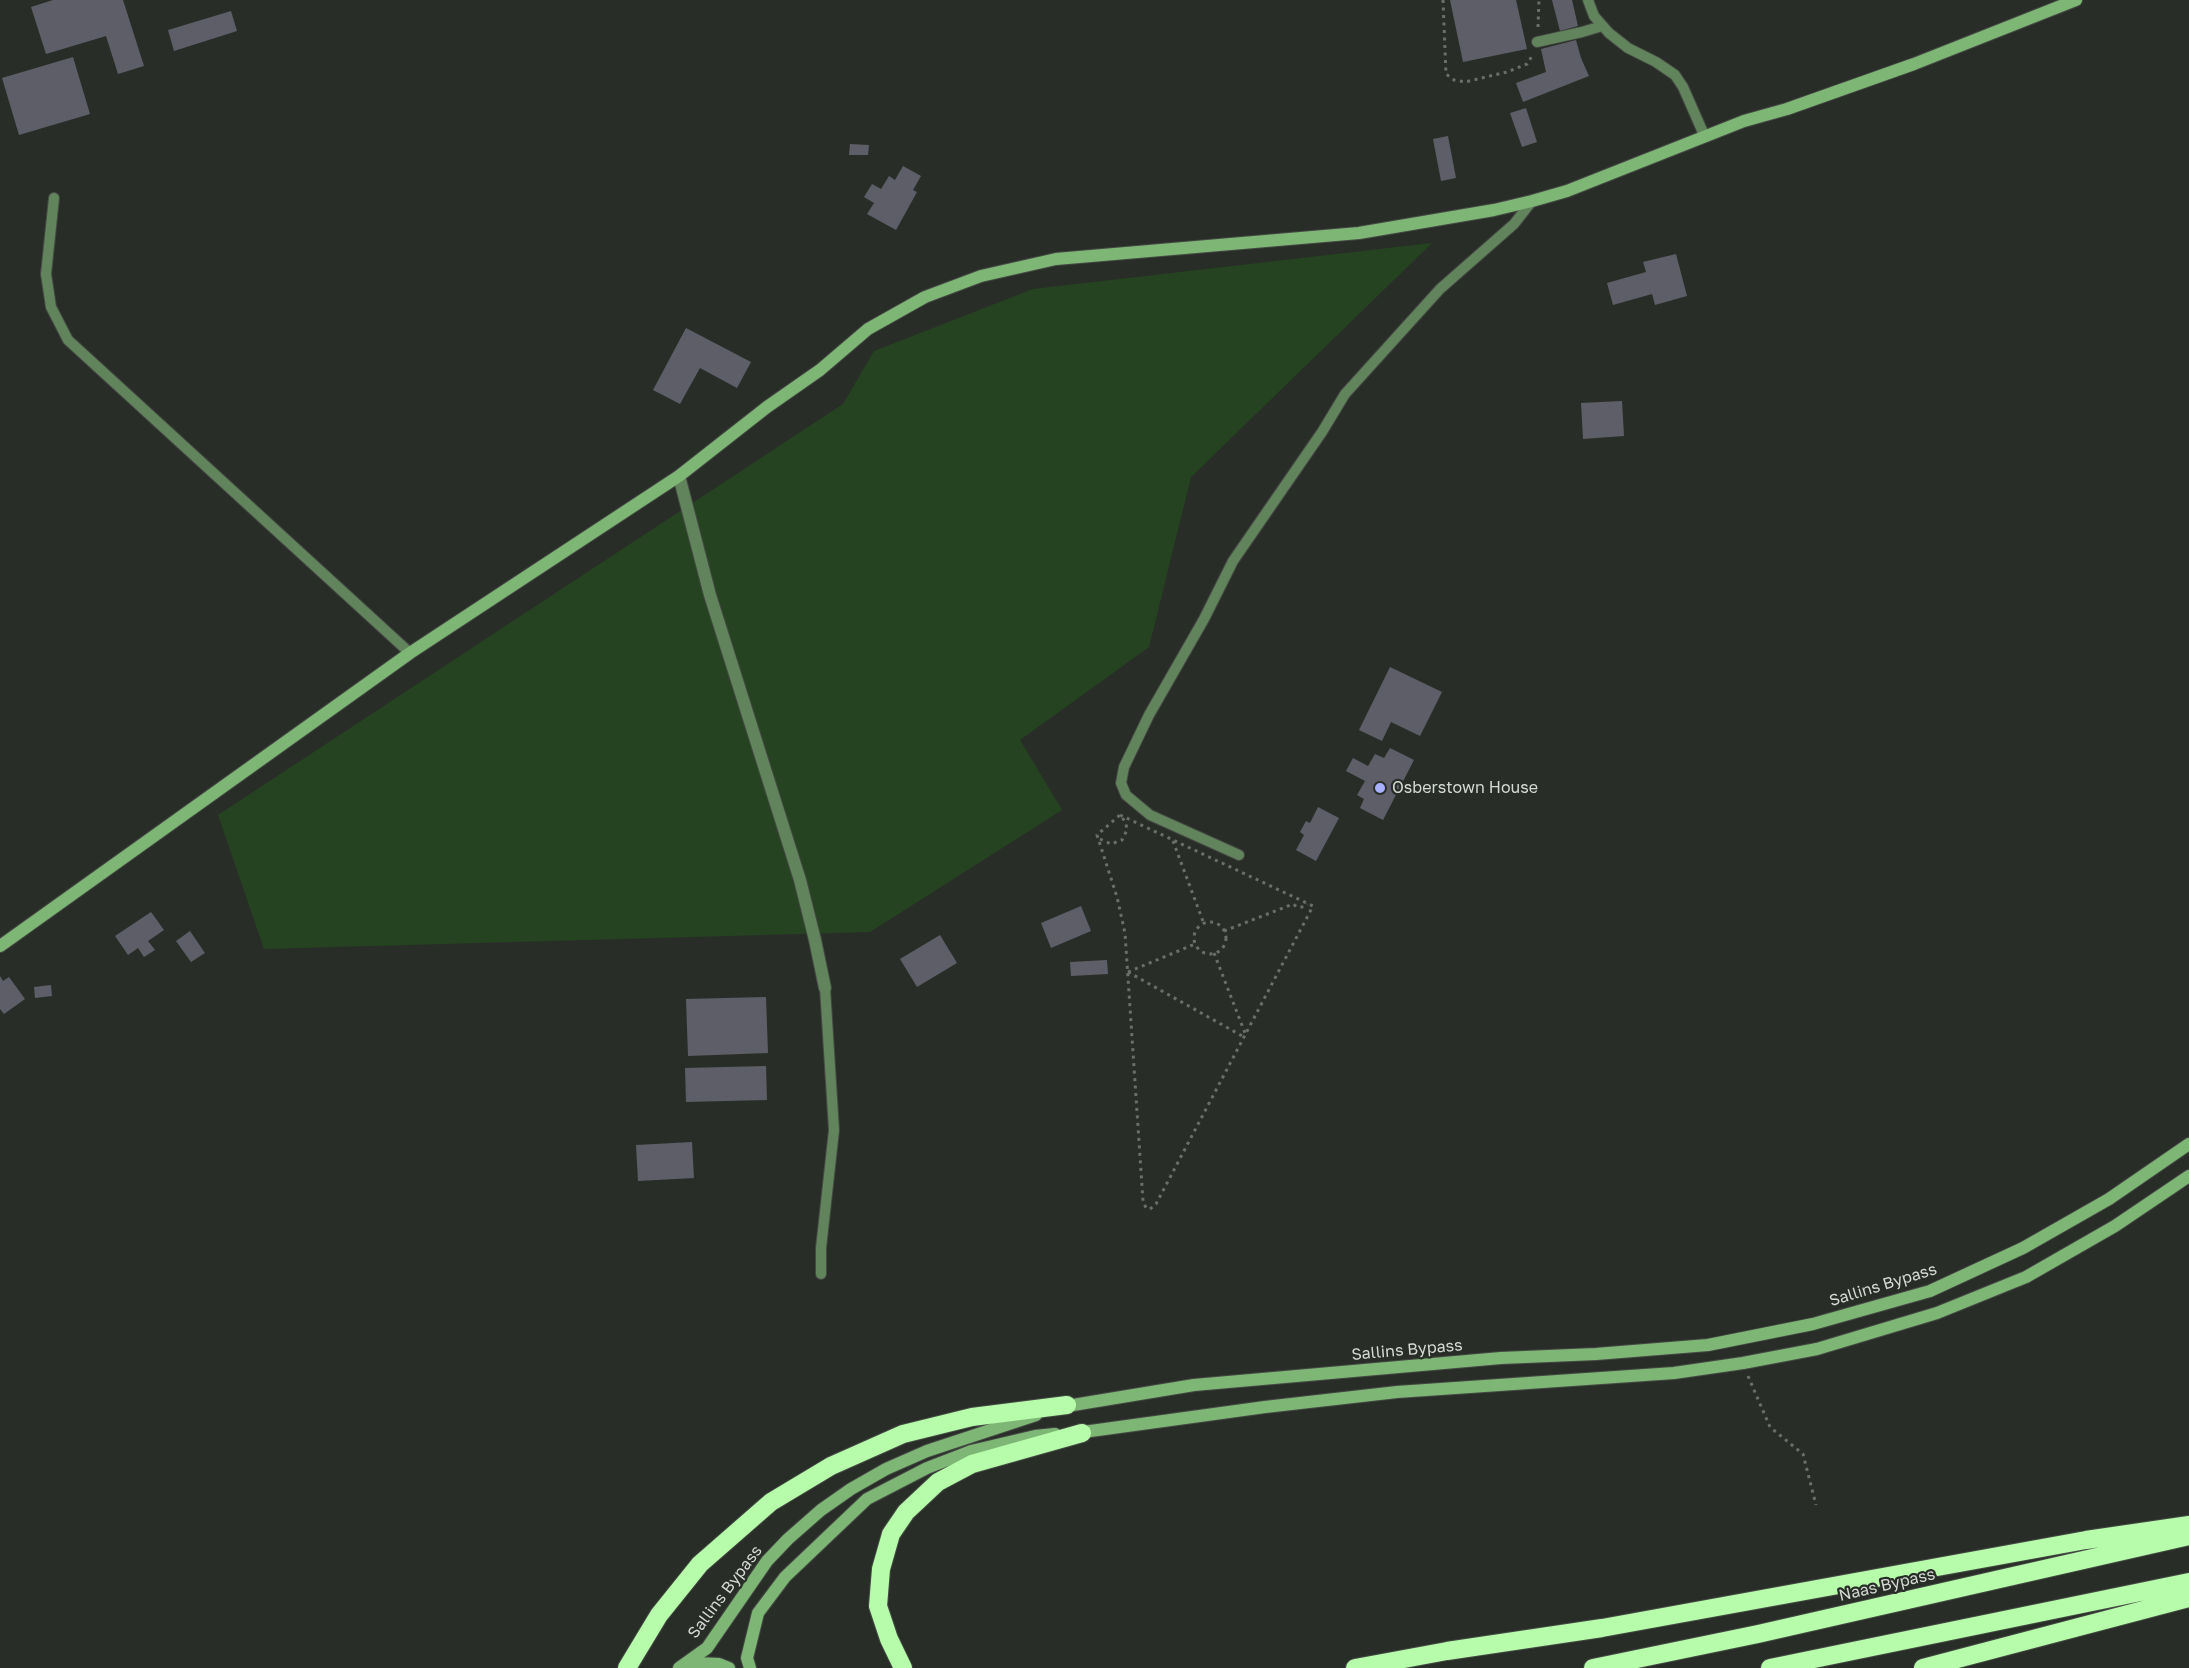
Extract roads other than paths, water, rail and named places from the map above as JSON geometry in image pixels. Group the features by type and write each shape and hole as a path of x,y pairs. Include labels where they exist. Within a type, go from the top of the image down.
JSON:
{"highway":[{"path":"627,1668 659,1615 700,1564 771,1502 821,1472 903,1434 972,1417 1067,1405"},
{"path":"903,1668 889,1639 878,1606 881,1569 891,1534 906,1512 938,1482 972,1464 1082,1433"},
{"path":"1355,1668 1448,1651 1602,1628 2086,1540 2189,1525"},
{"name":"Naas Bypass","path":"1593,1668 1769,1631 2189,1536"},
{"path":"1770,1668 2189,1582"},
{"path":"1923,1668 2189,1599"}],"main road":[{"path":"0,946 410,653 679,476 767,407 820,370 868,329 925,297 981,276 1056,259 1359,233 1494,210 1532,201 1567,191 1744,121 1787,109 1914,64 2076,0"},
{"name":"Sallins Bypass","path":"681,1668 707,1648 767,1561 788,1539 821,1510 851,1489 886,1469 927,1451 1067,1405 1194,1385 1501,1358 1596,1354 1708,1345 1813,1324 1930,1291 2023,1248 2109,1199 2189,1144"},
{"path":"750,1668 747,1658 758,1613 785,1577 867,1499 927,1468 971,1451 1035,1436 1082,1433 1265,1407 1396,1392 1674,1373 1817,1349 1937,1313 2026,1276 2115,1226 2189,1176"},
{"path":"681,1668 697,1663 719,1664 729,1668"}],"street":[{"path":"679,476 710,595 800,880 825,988"}],"lane":[{"path":"1588,0 1594,16 1602,26 1628,48 1656,62 1675,75 1683,87 1705,137"},
{"path":"1537,42 1582,33 1602,26"},
{"path":"54,198 46,274 51,307 69,340 410,653"},
{"path":"1239,855 1150,815 1126,795 1121,783 1124,767 1149,715 1204,619 1233,561 1322,432 1344,394 1440,289 1514,224 1532,201"},
{"path":"821,1274 834,1130 825,988"}],"place":[{"name":"Osberstown House","path":"1380,788"}]}
